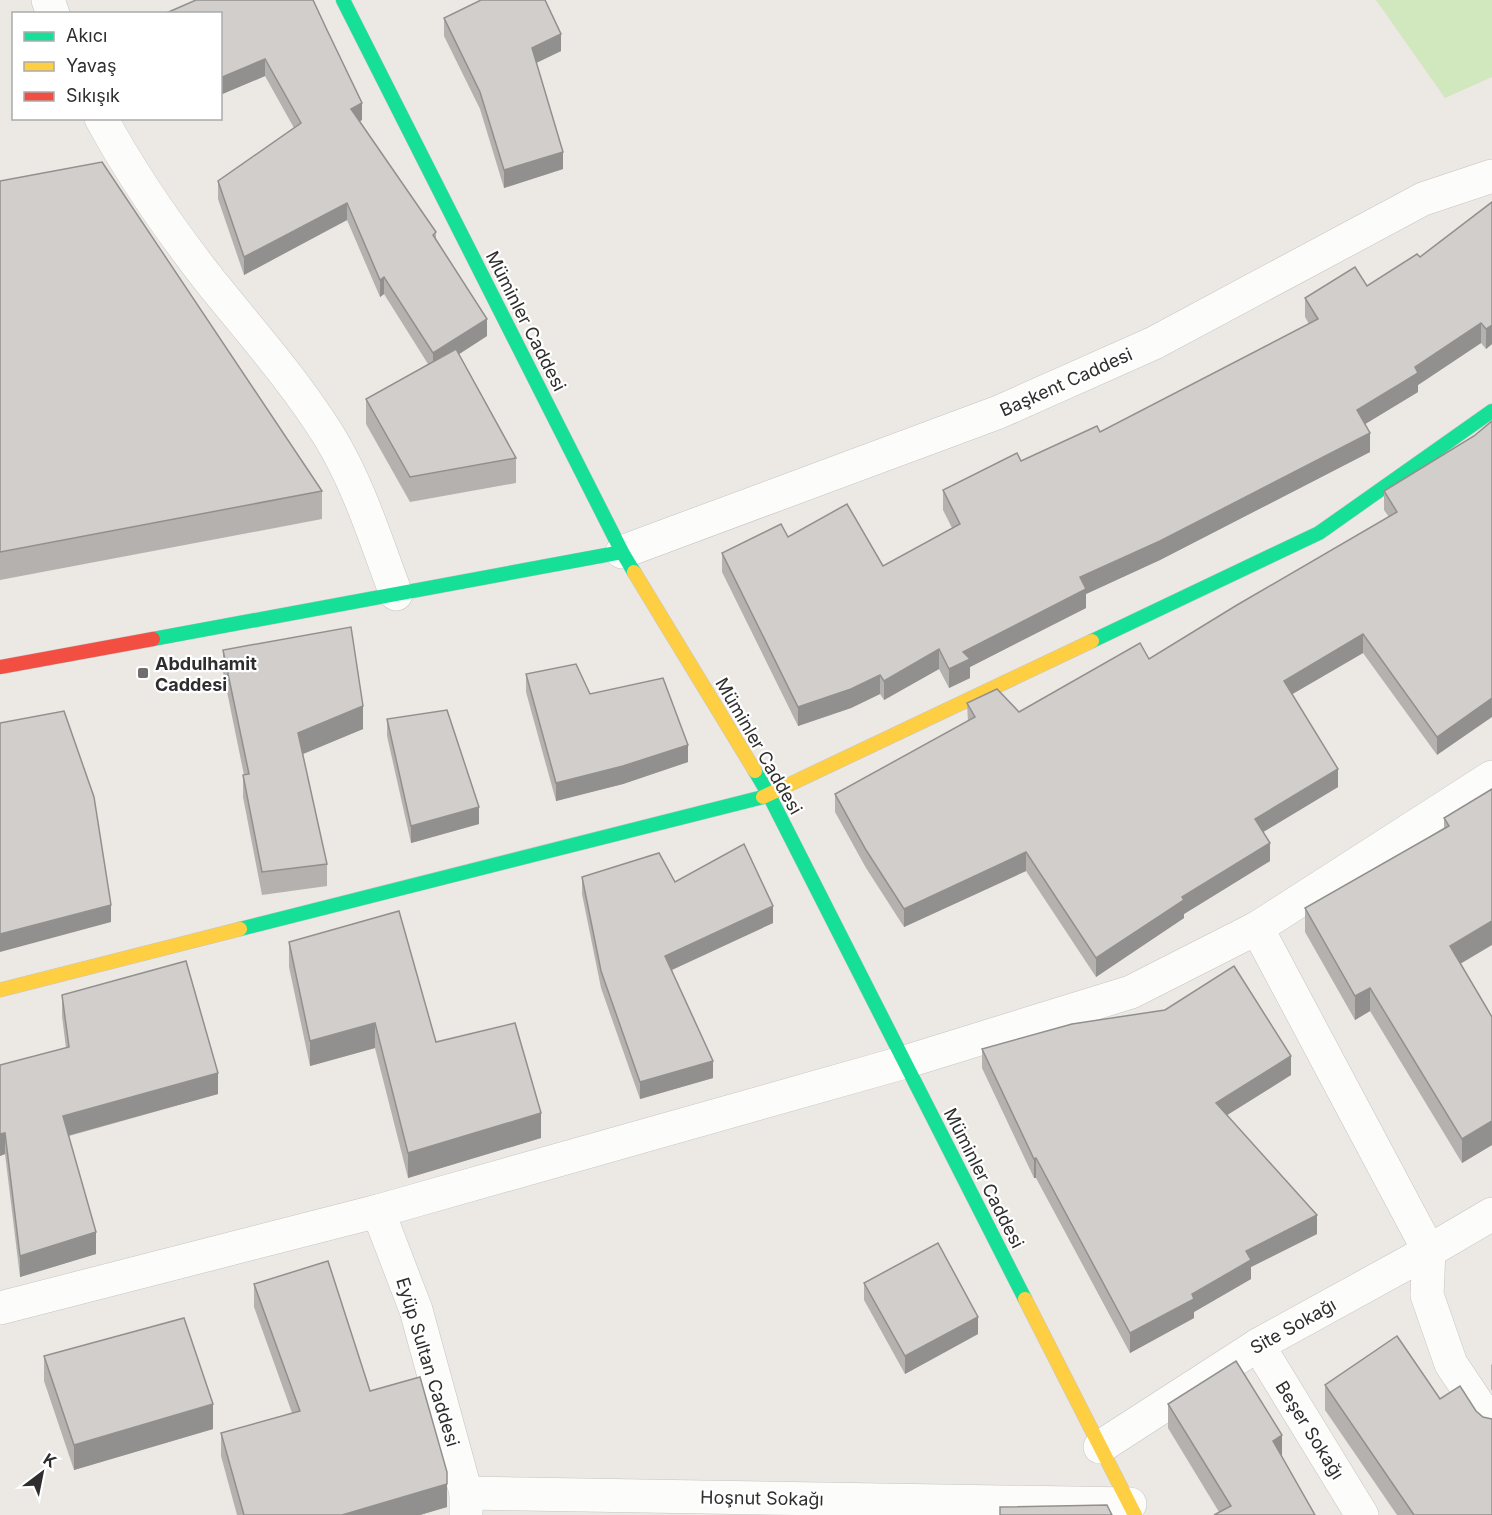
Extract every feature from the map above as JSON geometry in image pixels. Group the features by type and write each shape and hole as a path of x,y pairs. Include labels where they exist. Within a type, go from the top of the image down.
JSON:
{"street":[{"name":"Müminler Caddesi","path":"343,0 622,552 769,795 1132,1510"},
{"path":"102,120 157,208 208,278 294,383 330,438 358,493 396,594"},
{"name":"Başkent Caddesi","path":"622,552 999,412 1154,343 1423,200 1492,176"},
{"path":"0,990 769,795 1319,533 1492,411"},
{"path":"0,667 622,552"},
{"path":"0,1308 378,1211 905,1062 1131,992 1257,928 1492,777"},
{"path":"1257,928 1429,1251 1427,1295 1451,1364 1492,1425"},
{"name":"Eyüp Sultan Caddesi","path":"378,1211 416,1310 466,1504"},
{"name":"Site Sokağı","path":"1100,1447 1258,1345 1492,1214"},
{"name":"Beşer Sokağı","path":"1258,1345 1362,1515"},
{"name":"Hoşnut Sokağı","path":"466,1504 1132,1510"}],"green space":[{"path":"1376,0 1492,0 1492,77 1445,98"}],"building":[{"path":"196,0 313,0 362,103 351,109 436,232 433,235 487,319 433,353 384,277 380,280 347,203 244,257 218,181 301,123 265,59 222,77 222,12 169,12"},
{"path":"481,0 545,0 561,34 532,48 563,152 504,170 480,92 444,18"},
{"path":"102,162 322,491 0,552 0,181"},
{"path":"1492,202 1492,325 1486,329 1481,323 1415,367 1418,373 1357,410 1370,433 1160,541 1080,577 1086,589 963,652 970,659 949,669 939,649 884,681 880,675 851,689 798,707 722,553 781,524 788,537 847,504 883,566 960,524 943,490 1017,453 1021,461 1097,426 1100,432 1318,319 1305,298 1355,267 1367,286 1417,254 1420,257"},
{"path":"456,349 516,458 410,477 366,399"},
{"path":"1492,421 1492,698 1437,737 1363,634 1284,681 1338,769 1255,819 1270,843 1182,897 1184,900 1096,958 1026,852 904,909 866,850 835,794 975,717 967,703 997,689 1019,712 1140,643 1149,659 1397,512 1384,491 1474,436"},
{"path":"351,627 363,706 298,733 327,864 262,872 243,775 249,774 223,650"},
{"path":"576,664 590,694 663,678 688,745 623,766 556,783 526,674"},
{"path":"447,710 479,807 411,826 387,719"},
{"path":"64,711 94,797 111,905 0,934 0,723"},
{"path":"1492,789 1492,921 1450,946 1492,1017 1492,1121 1462,1139 1370,988 1355,996 1305,908 1449,826 1444,818"},
{"path":"744,844 773,906 665,956 713,1061 640,1082 601,971 582,877 659,853 675,882"},
{"path":"399,911 436,1042 515,1023 541,1113 408,1153 375,1023 310,1041 289,942"},
{"path":"186,961 218,1073 63,1116 96,1232 20,1256 5,1133 0,1134 0,1065 69,1047 62,995"},
{"path":"1234,966 1291,1056 1216,1103 1317,1215 1246,1251 1251,1260 1192,1294 1194,1299 1130,1333 1036,1158 1034,1159 982,1049 1072,1024 1165,1010"},
{"path":"938,1243 978,1317 905,1356 864,1283"},
{"path":"328,1261 370,1391 420,1377 447,1472 447,1484 342,1515 244,1515 221,1433 300,1411 254,1284"},
{"path":"184,1318 213,1404 74,1445 44,1356"},
{"path":"1397,1336 1440,1399 1460,1386 1476,1411 1483,1417 1492,1419 1492,1515 1414,1515 1325,1385"},
{"path":"1236,1361 1282,1435 1273,1441 1315,1515 1214,1515 1231,1506 1168,1404"},
{"path":"1107,1505 1112,1515 1000,1515 1000,1507"}],"traffic: fast":[{"path":"343,0 634,572"},
{"path":"1092,641 1319,533 1492,411"},
{"path":"153,639 622,552"},
{"path":"755,771 1025,1299"},
{"path":"240,929 763,797"}],"traffic: slow":[{"path":"634,572 755,771"},
{"path":"763,797 1092,641"},
{"path":"0,990 240,929"},
{"path":"1025,1299 1135,1515"}],"traffic: jam":[{"path":"0,667 153,639"}],"place":[{"name":"Abdulhamit Caddesi","path":"143,673"}]}
